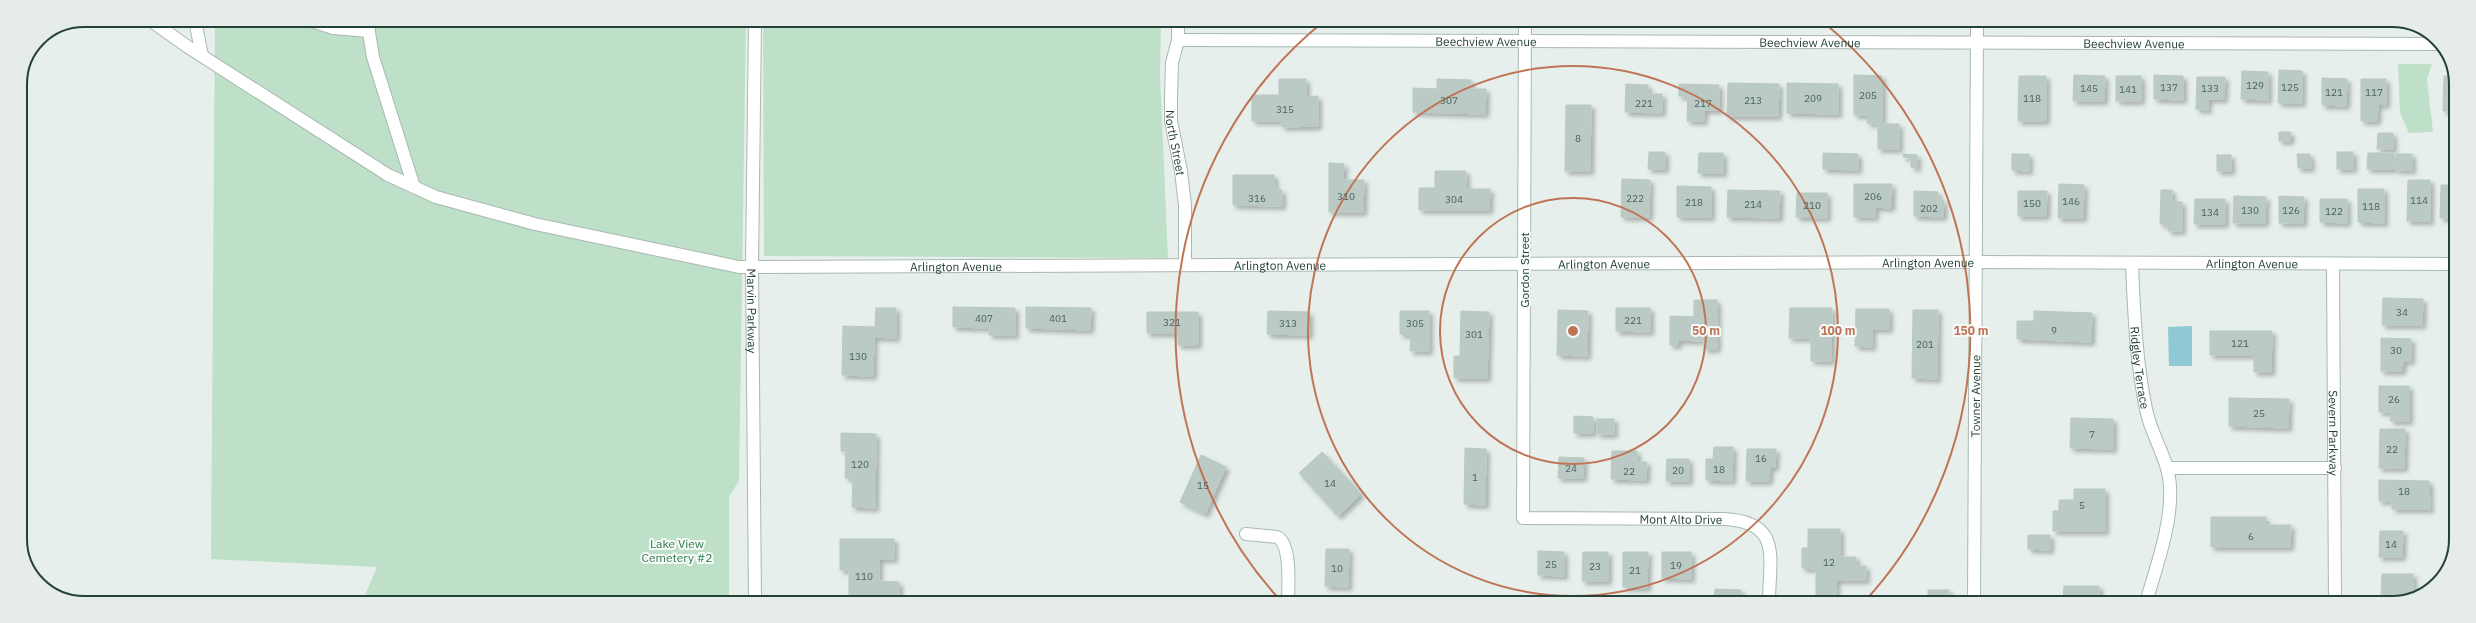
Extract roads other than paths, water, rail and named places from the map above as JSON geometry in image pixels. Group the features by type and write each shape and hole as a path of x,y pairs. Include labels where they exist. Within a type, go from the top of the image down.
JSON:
{"street":[{"name":"Arlington Avenue","path":"160,27 202,56 388,175 436,197 535,224 739,267 1976,262 2132,264 2449,264"},
{"path":"196,27 202,56"},
{"path":"330,27 350,27"},
{"path":"368,27 375,64 414,187"},
{"name":"Marvin Parkway","path":"755,27 752,266 755,596"},
{"name":"North Street","path":"1178,27 1178,40 1172,63 1171,97 1172,121 1182,171 1185,265"},
{"name":"Gordon Street","path":"1523,518 1525,27"},
{"name":"Towner Avenue","path":"1974,596 1977,27"},
{"name":"Beechview Avenue","path":"1178,40 2433,44"},
{"name":"Ridgley Terrace","path":"2132,264 2135,339 2142,387 2152,433 2167,468 2170,486 2169,517 2148,596"},
{"name":"Severn Parkway","path":"2333,264 2335,596"},
{"path":"2167,468 2335,468"},
{"name":"Mont Alto Drive","path":"1523,518 1724,519 1752,524 1763,530 1768,540 1769,596"},
{"path":"1246,534 1277,537 1283,543 1287,560 1288,596"}],"water":[{"path":"2192,326 2192,366 2169,366 2168,327"}],"park label":[{"name":"Lake View Cemetery #2","path":"677,550"}]}
